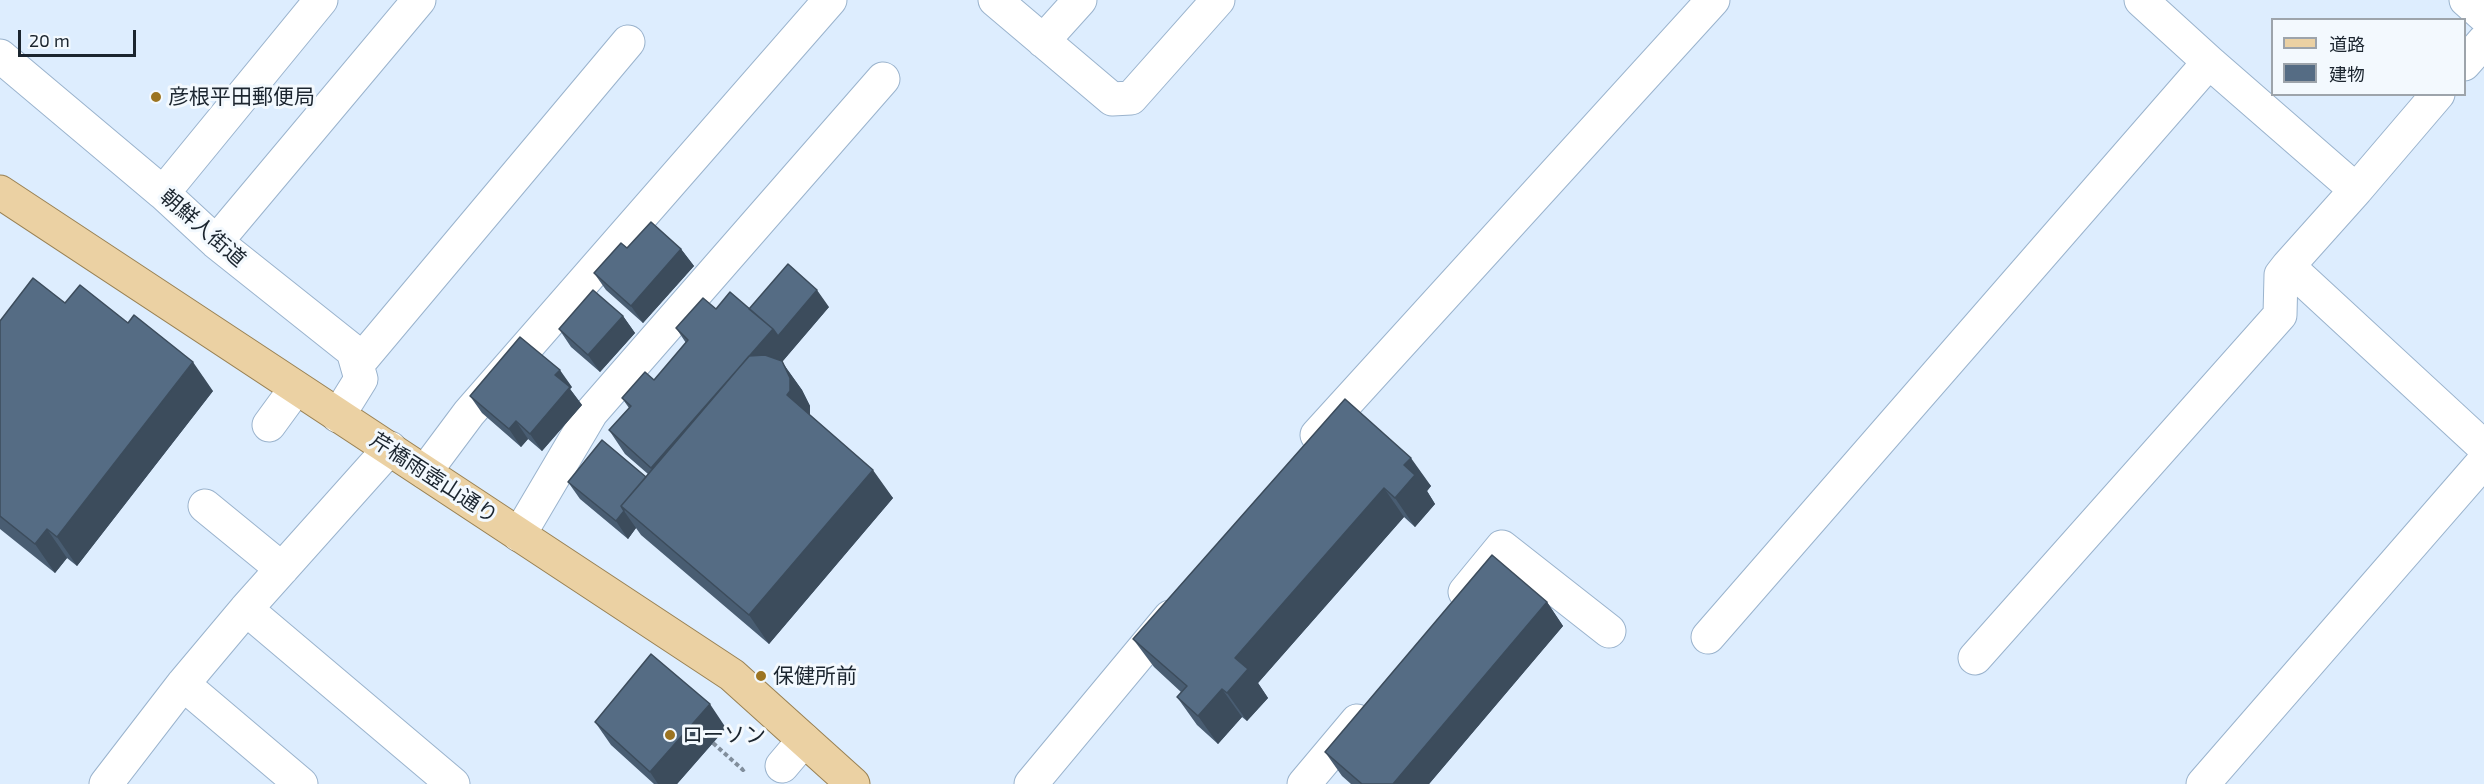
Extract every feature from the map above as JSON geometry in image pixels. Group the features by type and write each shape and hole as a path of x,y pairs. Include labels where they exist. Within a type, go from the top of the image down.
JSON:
{"main road":[{"name":"芹橋雨壺山通り","path":"0,192 732,675 854,784"}],"street":[{"path":"163,193 321,0"},
{"path":"216,242 419,0"},
{"path":"425,472 469,413 830,0"},
{"path":"995,0 1112,99 1131,98 1218,0"},
{"path":"1043,41 1080,0"},
{"path":"1299,454 1713,0"},
{"path":"2141,0 2356,190"},
{"path":"2466,0 2484,16"},
{"path":"2466,62 2484,41"},
{"path":"338,416 361,379 357,365 628,42"},
{"name":"朝鮮人街道","path":"0,56 163,193 216,242 352,351 357,365"},
{"path":"1708,638 2209,62"},
{"path":"519,535 591,413 883,79"},
{"path":"1975,658 2280,315 2281,275 2436,96"},
{"path":"2288,266 2484,447"},
{"path":"269,426 296,388"},
{"path":"106,784 183,684 246,609 390,448"},
{"path":"2203,784 2484,461"},
{"path":"205,506 282,569"},
{"path":"1449,611 1502,547 1609,631"},
{"path":"1031,784 1186,598"},
{"path":"246,609 453,784"},
{"path":"183,684 301,784"},
{"path":"1304,784 1373,702"},
{"path":"782,766 804,740"}],"path":[{"path":"713,743 743,771 749,764"}],"building":[{"path":"651,222 681,249 631,306 594,273 621,243 627,248"},
{"path":"788,264 817,290 778,336 749,309"},
{"path":"33,278 65,303 80,285 128,323 134,315 193,362 57,537 47,529 35,544 0,516 0,321"},
{"path":"593,290 623,316 588,355 559,329"},
{"path":"730,292 773,329 651,468 609,430 631,406 622,398 645,372 654,380 688,340 676,328 703,298 716,309"},
{"path":"520,337 560,370 555,375 570,387 530,434 516,421 509,429 470,396"},
{"path":"765,355 782,361 790,378 790,391 787,395 873,470 749,615 621,506 749,356"},
{"path":"1345,399 1411,458 1404,465 1415,475 1395,498 1384,488 1235,658 1248,669 1227,693 1222,689 1198,716 1177,697 1187,686 1133,639"},
{"path":"602,440 646,477 621,506 624,511 616,521 568,482"},
{"path":"1492,555 1547,602 1393,784 1362,784 1325,752"},
{"path":"651,654 710,704 650,772 595,722"}],"place":[{"name":"彦根平田郵便局","path":"156,97"},
{"name":"保健所前","path":"761,676"},
{"name":"ローソン","path":"670,735"}]}
